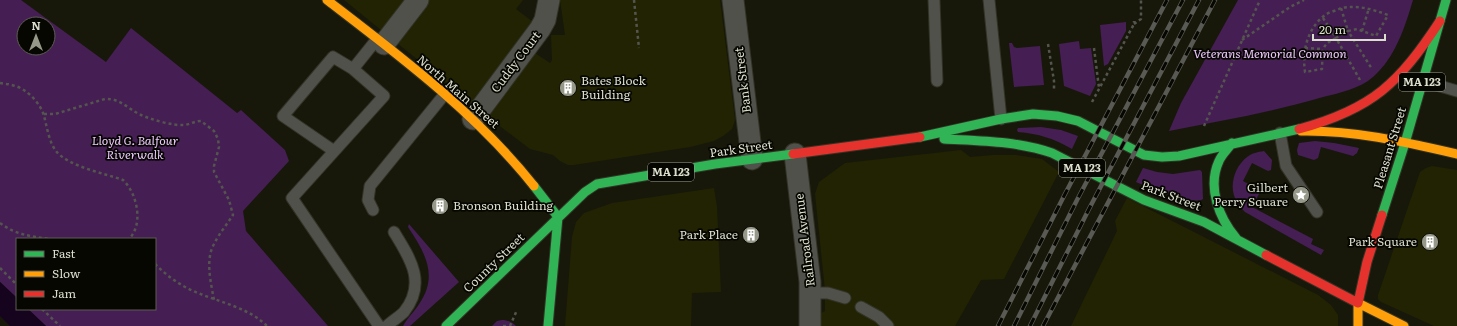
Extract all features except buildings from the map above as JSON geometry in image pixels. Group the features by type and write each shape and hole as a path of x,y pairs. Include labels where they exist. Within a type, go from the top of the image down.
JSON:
{"main road":[{"name":"North Main Street","path":"327,0 472,119 514,161 558,217"},
{"name":"Pleasant Street","path":"1358,326 1358,303 1367,262 1405,143 1446,0"},
{"name":"MA 123","path":"1280,134 1318,123 1349,111 1378,94 1410,63 1440,21"},
{"name":"Park Street","path":"558,217 587,190 597,184 752,159 915,138 1001,119 1033,114 1045,114 1068,118 1089,126 1144,155 1160,158 1179,156 1232,143 1280,134"},
{"path":"1280,134 1313,130 1337,131 1457,154"},
{"name":"Park Street","path":"915,138 1010,142 1042,148 1144,200 1190,216 1404,326"},
{"path":"1232,143 1218,164 1215,182 1219,211 1227,227 1238,240"},
{"path":"548,326 558,217"},
{"name":"County Street","path":"446,326 558,217"}],"street":[{"path":"380,42 418,0"},
{"name":"Cuddy Court","path":"472,119 540,29 545,20 549,0"},
{"name":"Bank Street","path":"733,0 752,159"},
{"name":"Railroad Avenue","path":"795,154 811,293 810,326"}],"lane":[{"path":"934,0 937,81"},
{"path":"989,0 1001,119"},
{"path":"353,69 380,42"},
{"path":"334,151 283,116 333,57 353,69 384,96 292,198 379,326"},
{"path":"1423,81 1457,90"},
{"path":"373,210 368,200 370,186 444,95"},
{"path":"1280,134 1286,166 1317,212"},
{"path":"387,326 403,312 414,295 416,286 416,276 410,260 394,232"},
{"path":"811,293 828,293 845,298"},
{"path":"861,307 879,318 888,326"}],"path":[{"path":"634,0 639,48"},
{"path":"1092,102 1134,23 1141,20 1141,0"},
{"path":"1203,128 1260,0"},
{"path":"1242,40 1290,7 1304,0"},
{"path":"1352,6 1369,8 1388,16 1376,36 1357,29 1348,31 1327,42 1323,49 1322,69 1305,72 1303,55 1307,40 1314,27 1325,16 1341,8 1352,6"},
{"path":"1341,8 1348,31 1373,70"},
{"path":"1362,31 1369,8"},
{"path":"1323,18 1360,81"},
{"path":"1048,44 1054,81 1054,91"},
{"path":"1094,48 1099,89"},
{"path":"1305,48 1323,49"},
{"path":"0,84 17,86 24,90 39,106 44,114 51,142 56,151 77,165 123,180 129,186 137,213 136,228 131,238"},
{"path":"44,114 55,114 112,98 122,102 141,115 178,125 185,125 193,121 200,121 214,131 218,139 219,147 214,172 229,200 233,215 214,244 210,254 210,268 214,300"},
{"path":"0,223 9,230 22,235 42,238"},
{"path":"156,265 173,280 197,293 251,313 267,326"},
{"path":"0,268 16,284"},
{"path":"43,310 60,326"},
{"path":"503,326 510,326 517,310"}],"shaded area":[{"path":"344,0 523,0 516,9 533,22 481,90 532,51 550,63 552,60 551,35 565,35 560,0 720,0 735,120 732,129 714,141 690,147 568,165 553,155 530,149"},
{"path":"961,150 970,157 1016,155 1042,159 1059,172 1004,279 981,280 955,326 816,326 817,315 825,311 825,290 815,194 819,182 845,163"},
{"name":"Park Square","path":"1432,166 1457,170 1457,326 1434,326 1381,302 1378,299 1378,295 1420,172"},
{"path":"714,188 717,207 721,292 692,293 691,326 565,326 572,237 576,222 584,213 612,203"},
{"path":"1127,198 1318,295 1331,305 1338,315 1338,326 1071,326 1117,231 1115,221"},
{"path":"0,282 16,297 16,310 29,310 46,326 10,326 0,316"}],"green space":[{"name":"Lloyd G. Balfour Riverwalk","path":"0,0 21,0 43,16 16,16 16,56 56,56 56,26 106,62 131,28 237,113 241,110 285,150 289,161 243,211 246,231 328,326 46,326 29,310 156,310 156,238 16,238 16,297 0,282"},
{"name":"Veterans Memorial Common","path":"1238,0 1413,0 1403,31 1387,61 1373,77 1362,85 1342,92 1285,107 1169,131 1181,103"},
{"path":"1126,22 1126,31 1108,64 1104,66 1100,25"},
{"path":"1079,41 1080,49 1091,48 1096,84 1090,96 1064,86 1059,44"},
{"path":"1009,43 1012,43 1014,47 1017,48 1040,46 1044,85 1014,87"},
{"path":"1041,127 1061,130 1078,136 1072,149 1052,139 1039,135 1018,132 1017,130 1018,128"},
{"path":"1315,141 1359,148 1357,153 1353,156 1321,147 1318,158 1314,160 1298,155 1297,150 1299,143"},
{"path":"1264,151 1272,160 1271,170 1268,171 1252,163 1243,181 1260,192 1252,207 1313,239 1311,244 1324,250 1321,255 1245,212 1234,196 1234,178 1242,161 1253,154"},
{"path":"1143,168 1173,174 1200,170 1202,172 1203,199 1190,200 1181,198 1136,182"},
{"path":"409,224 459,282 410,326 403,326 421,301 426,291 429,272 424,254 408,227"},
{"path":"502,320 513,323 516,326 492,326 497,321"}],"railway":[{"path":"998,326 1065,194 1167,0"},
{"path":"1014,326 1077,200 1183,0"},
{"path":"1030,326 1090,207 1199,0"},
{"path":"1043,326 1215,0"}],"traffic: fast":[{"path":"1382,215 1405,143 1446,0"},
{"path":"920,137 1001,119 1033,114 1057,116 1078,121 1144,155 1162,157 1179,156 1299,129"},
{"path":"944,139 1012,144 1052,153 1144,200 1204,222 1266,255"},
{"path":"1232,143 1219,161 1214,181 1220,212 1224,221 1236,238"},
{"path":"446,326 585,192 597,184 715,164 793,154"},
{"path":"534,186 558,217 548,326"}],"traffic: slow":[{"path":"327,0 382,42 462,110 511,159 534,186"},
{"path":"1301,131 1340,132 1399,141 1457,154"},
{"path":"1358,303 1404,326"},
{"path":"1358,303 1358,326"}],"traffic: jam":[{"path":"1299,129 1325,121 1346,112 1382,91 1411,61 1440,21"},
{"path":"793,154 920,137"},
{"path":"1266,255 1358,303 1367,262 1382,215"}],"place":[{"name":"Bates Block Building","path":"568,88"},
{"name":"Gilbert Perry Square","path":"1301,195"},
{"name":"Bronson Building","path":"440,206"},
{"name":"Park Place","path":"751,235"},
{"name":"Park Square","path":"1430,242"}]}
